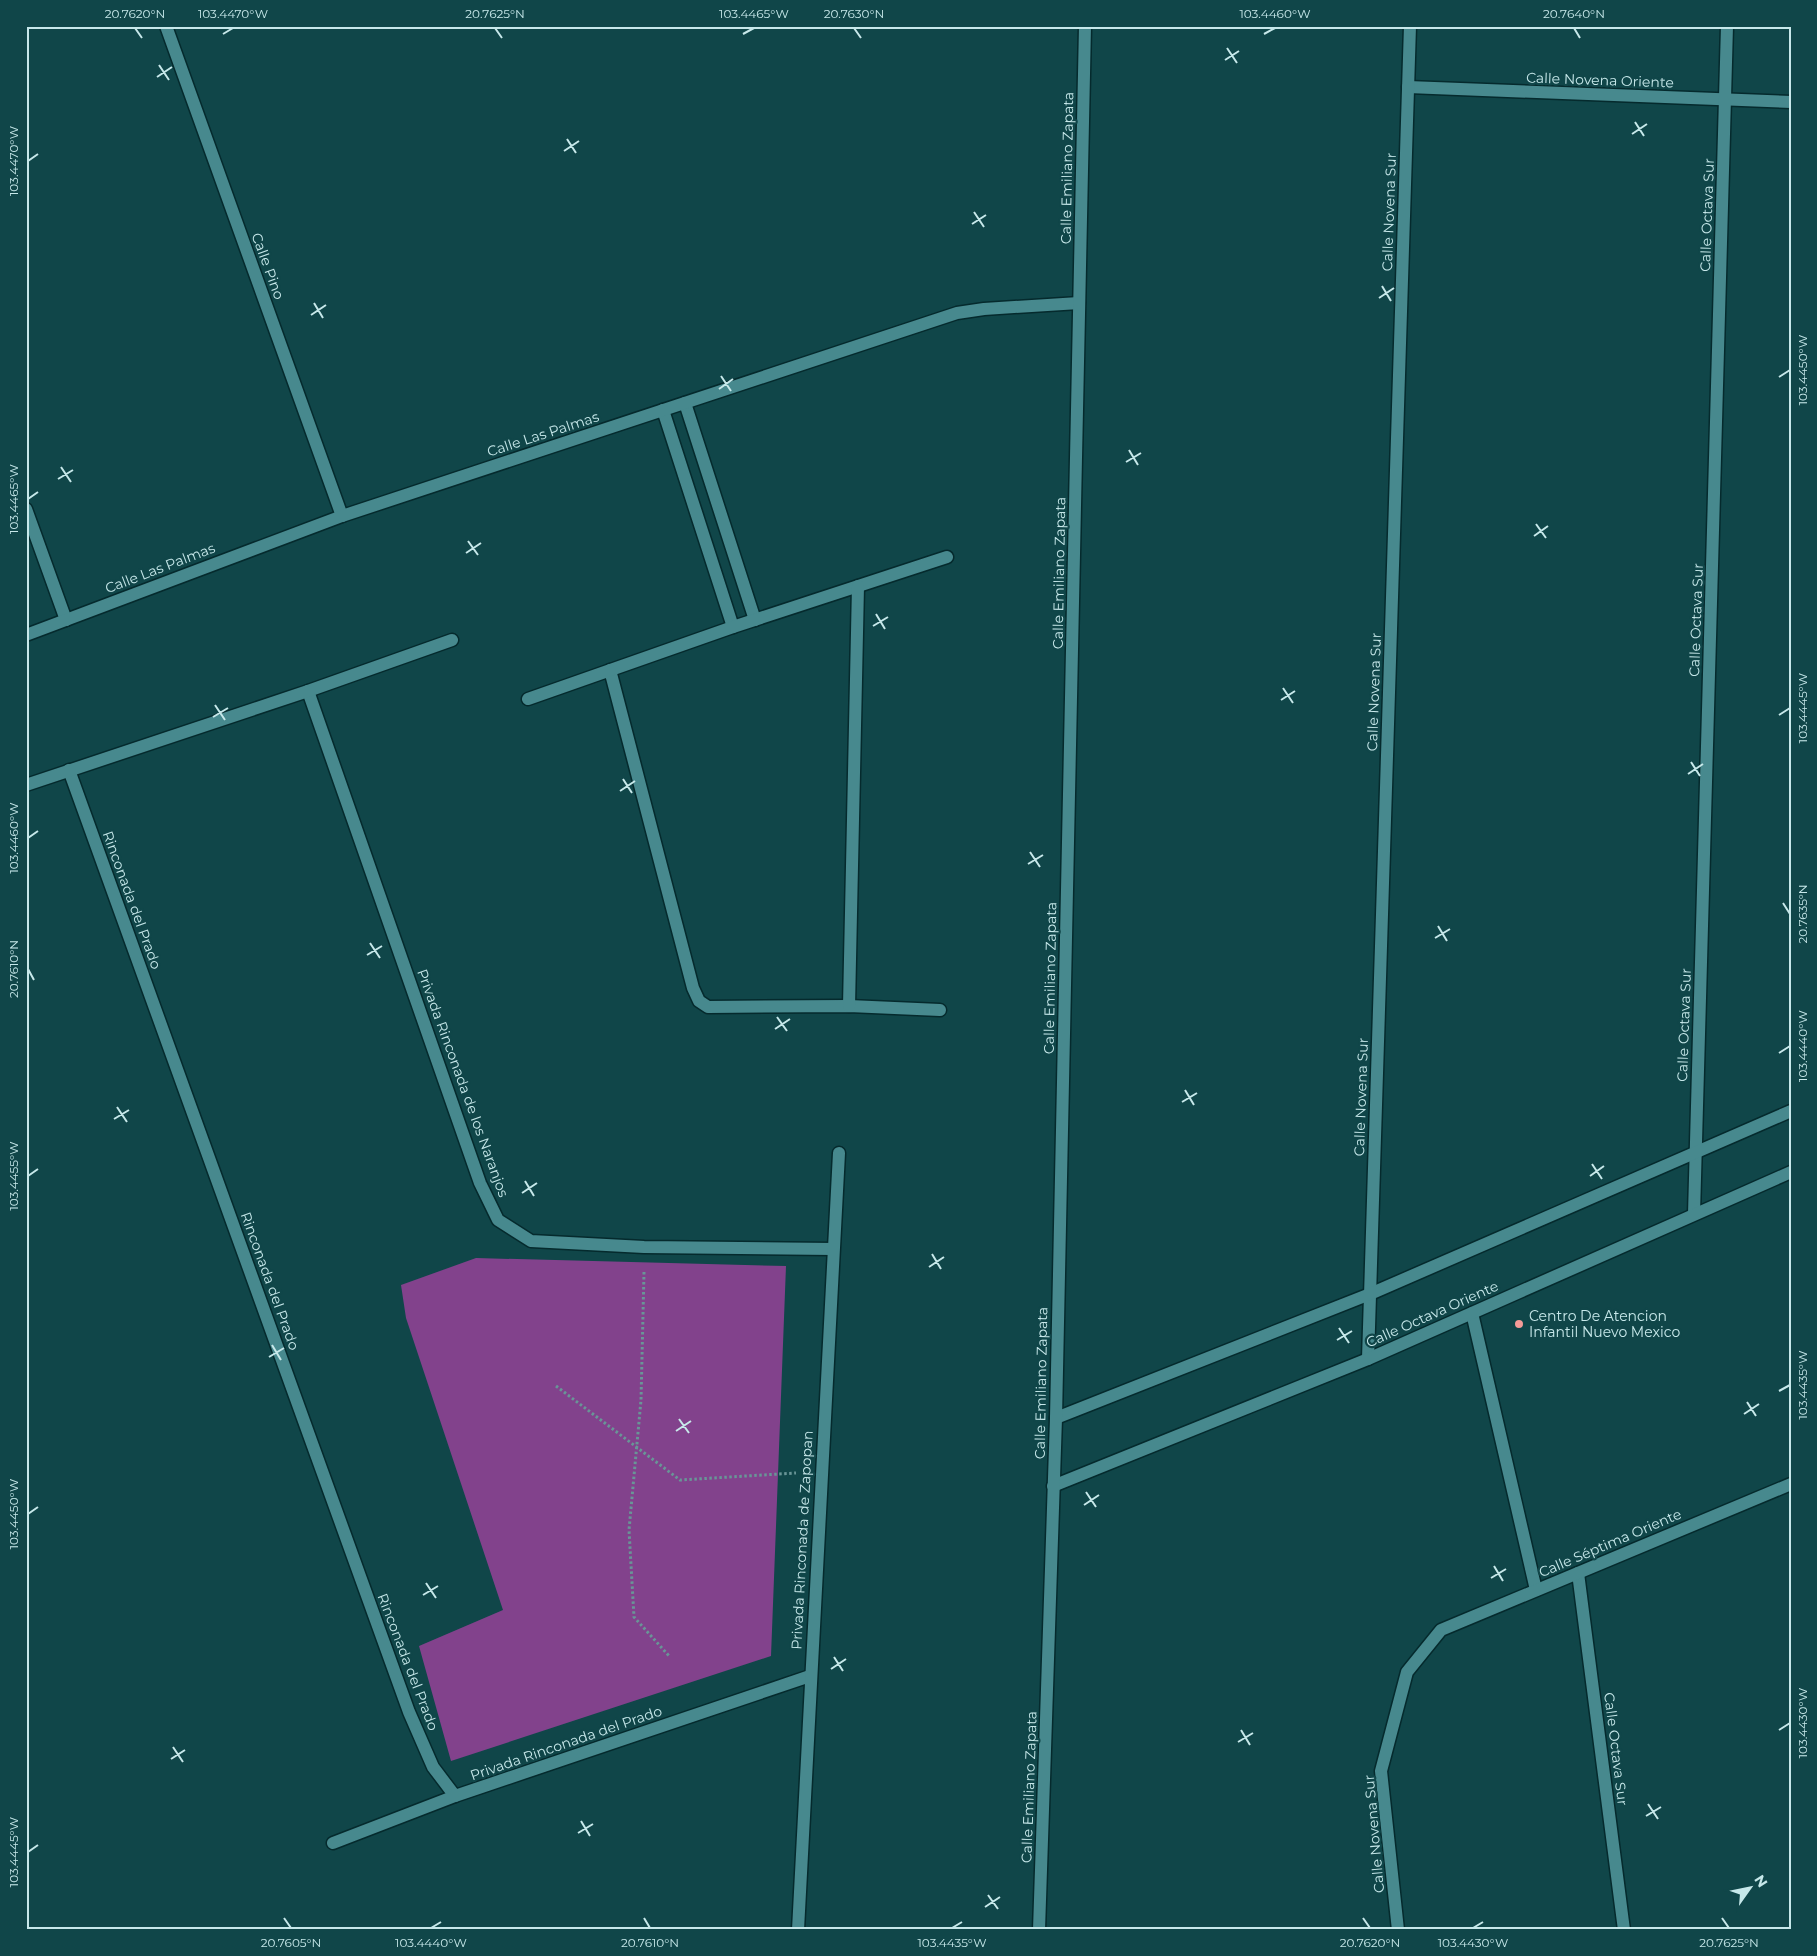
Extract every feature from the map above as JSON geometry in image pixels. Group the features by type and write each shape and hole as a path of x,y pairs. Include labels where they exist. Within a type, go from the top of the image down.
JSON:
{"street":[{"name":"Calle Pino","path":"166,26 342,516"},
{"name":"Calle Emiliano Zapata","path":"1039,1930 1056,1418 1085,26"},
{"name":"Calle Novena Sur","path":"1368,1359 1410,26"},
{"name":"Calle Octava Sur","path":"1694,1214 1727,26"},
{"name":"Calle Novena Oriente","path":"1408,87 1791,102"},
{"name":"Calle Las Palmas","path":"26,634 342,516 957,313 984,309 1080,303"},
{"path":"685,403 755,620"},
{"path":"663,410 732,627"},
{"path":"26,509 66,620"},
{"path":"528,699 732,627 947,557"},
{"path":"849,1006 858,586"},
{"path":"26,785 308,691 452,640"},
{"path":"610,670 693,988 699,1001 708,1007 849,1006 940,1010"},
{"name":"Privada Rinconada de los Naranjos","path":"308,691 480,1183 498,1220 531,1241 644,1247 833,1249"},
{"name":"Rinconada del Prado","path":"70,770 409,1712 433,1767 455,1796"},
{"path":"1056,1418 1370,1294 1791,1111"},
{"name":"Privada Rinconada de Zapopan","path":"798,1930 839,1153"},
{"name":"Calle Octava Oriente","path":"1053,1486 1368,1359 1791,1172"},
{"path":"1472,1313 1536,1590"},
{"name":"Calle Séptima Oriente","path":"1440,1630 1791,1484"},
{"name":"Calle Octava Sur","path":"1578,1573 1624,1930"},
{"name":"Calle Novena Sur","path":"1398,1930 1381,1771 1406,1672 1440,1630"},
{"name":"Privada Rinconada del Prado","path":"333,1843 455,1796 810,1676"}],"path":[{"path":"644,1247 641,1400 629,1530 634,1617 670,1657"},
{"path":"556,1386 680,1480 822,1471"}],"shaded area":[{"path":"476,1258 786,1266 771,1656 451,1761 419,1646 503,1610 406,1318 401,1285"}],"place":[{"name":"Centro De Atencion Infantil Nuevo Mexico","path":"1519,1324"}]}
